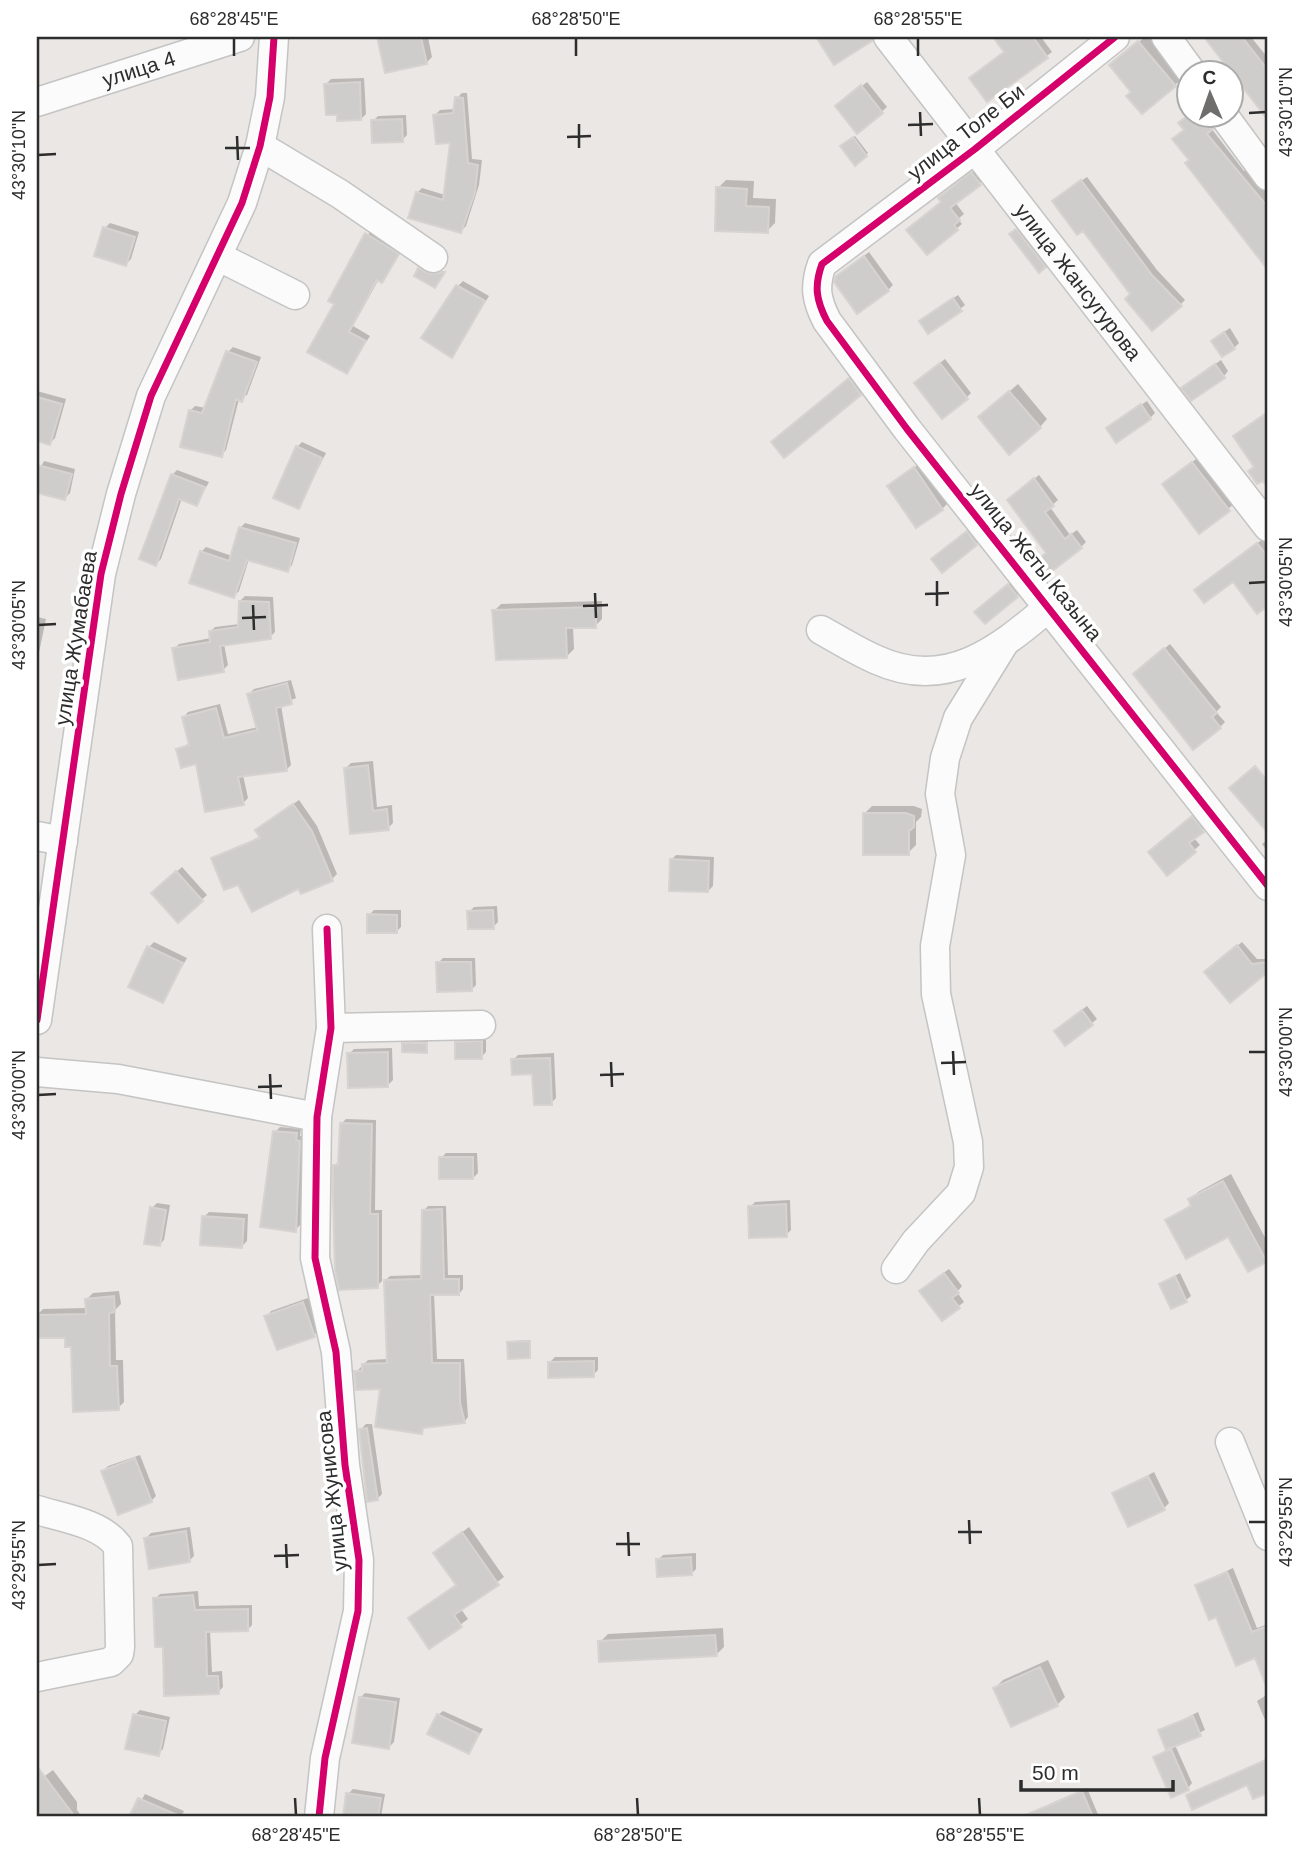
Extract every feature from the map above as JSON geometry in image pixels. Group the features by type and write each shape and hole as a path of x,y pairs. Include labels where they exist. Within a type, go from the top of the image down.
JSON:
{"street":[{"name":"улица 4","path":"37,102 240,37"},
{"name":"улица Жумабаева","path":"37,1020 50,839 101,574 121,494 151,396 219,257 242,203 260,146 270,97 274,37"},
{"name":"улица Жансугурова","path":"888,37 1268,527"},
{"name":"улица Толе Би","path":"837,253 975,149 1115,37"},
{"path":"1166,37 1183,60"},
{"path":"1234,130 1268,176"},
{"path":"260,146 340,194 433,258"},
{"name":"улица Жеты Казына","path":"837,253 822,264 816,281 817,301 827,321 906,429 1268,886"},
{"path":"219,257 295,295"},
{"path":"821,630 879,661 913,670 946,672 1003,645 1049,607"},
{"path":"896,1269 916,1241 961,1193 969,1167 968,1142 936,994 936,946 951,855 940,794 945,758 958,718 1003,645"},
{"name":"улица Жунисова","path":"319,1817 325,1758 358,1611 359,1560 345,1465 336,1352 315,1258 317,1117 331,1028 327,929"},
{"path":"331,1028 481,1026"},
{"path":"37,1072 118,1079 317,1117"},
{"path":"1230,1442 1268,1536"},
{"path":"37,1510 97,1529 111,1537 118,1546 120,1647 119,1654 111,1661 37,1676"}],"building":[{"path":"377,37 421,37 427,64 385,73"},
{"path":"816,37 872,37 872,41 834,65"},
{"path":"993,37 1033,37 1048,58 987,102 969,78 1004,52"},
{"path":"1204,37 1242,37 1268,70 1268,120 1246,91 1246,60 1222,60"},
{"path":"1138,41 1176,86 1142,114 1126,96 1131,92 1109,65"},
{"path":"360,82 361,120 337,121 337,115 326,115 324,84"},
{"path":"861,85 883,113 857,134 835,106"},
{"path":"455,97 463,98 468,163 478,165 475,192 461,233 408,218 416,192 443,200 450,143 436,144 433,115 453,113"},
{"path":"402,119 403,142 372,143 371,120"},
{"path":"1184,130 1212,130 1207,134 1268,207 1268,270 1185,163 1189,160 1172,139"},
{"path":"853,137 867,156 855,166 840,146"},
{"path":"971,172 981,185 950,208 960,220 954,225 958,230 927,255 906,230 941,202 938,198"},
{"path":"1081,180 1152,275 1182,306 1152,331 1125,299 1130,294 1083,231 1077,235 1052,201"},
{"path":"716,187 747,189 746,206 769,207 768,233 715,231"},
{"path":"103,227 135,237 126,266 94,256"},
{"path":"1016,229 1046,267 1039,273 1009,234"},
{"path":"365,233 399,254 382,283 377,280 349,332 366,341 347,374 307,352 334,304 328,301"},
{"path":"864,256 889,291 857,314 834,282 836,276"},
{"path":"418,268 431,274 445,272 435,288 414,276"},
{"path":"456,285 485,301 452,358 421,338"},
{"path":"953,298 962,311 928,334 919,321"},
{"path":"1224,332 1235,349 1222,357 1211,341"},
{"path":"226,351 257,362 242,402 236,399 222,457 180,447 189,410 202,413"},
{"path":"940,363 968,399 942,419 914,383"},
{"path":"1215,364 1225,378 1191,401 1181,388"},
{"path":"849,378 861,395 784,458 771,442"},
{"path":"1009,391 1041,428 1009,455 978,417"},
{"path":"37,397 62,404 50,445 37,441"},
{"path":"1141,404 1151,419 1116,443 1106,428"},
{"path":"1268,412 1268,488 1263,481 1257,484 1248,471 1254,467 1233,436"},
{"path":"296,446 322,458 299,509 273,498"},
{"path":"1192,462 1230,511 1199,534 1162,484"},
{"path":"37,465 72,474 65,500 37,493"},
{"path":"914,467 943,510 916,528 887,486"},
{"path":"171,474 205,487 197,506 179,499 156,566 139,559"},
{"path":"1034,478 1054,506 1045,512 1065,539 1071,534 1082,548 1047,575 1036,561 1046,553 1007,500"},
{"path":"239,527 296,543 288,572 247,560 234,598 189,583 200,551 229,561"},
{"path":"967,531 977,545 942,573 931,559"},
{"path":"1257,543 1268,557 1268,606 1257,614 1233,582 1204,603 1194,590"},
{"path":"1008,584 1018,597 985,624 974,612"},
{"path":"239,601 269,602 271,639 220,646 224,672 178,680 172,648 210,642 209,631 238,627"},
{"path":"596,607 596,628 566,628 567,658 496,660 492,610"},
{"path":"1164,648 1217,713 1212,717 1221,728 1193,750 1133,674"},
{"path":"287,683 292,704 276,708 287,771 238,777 244,805 205,812 196,764 181,768 176,749 189,745 182,717 216,708 224,738 257,730 247,694"},
{"path":"368,765 373,811 387,809 389,830 350,834 344,768"},
{"path":"1255,766 1268,781 1268,833 1229,788"},
{"path":"293,804 312,831 333,881 301,894 298,889 252,912 238,885 224,890 211,858 260,838 255,830"},
{"path":"863,813 906,813 914,816 914,827 909,831 909,855 863,855"},
{"path":"1192,816 1204,832 1189,843 1196,852 1167,876 1148,852"},
{"path":"670,859 709,861 708,892 669,891"},
{"path":"176,871 203,901 178,923 151,893"},
{"path":"493,910 494,929 468,929 467,911"},
{"path":"367,914 397,915 397,933 367,933"},
{"path":"1237,945 1252,964 1268,962 1268,972 1230,1003 1204,972"},
{"path":"147,946 183,963 163,1003 128,987"},
{"path":"436,962 471,962 472,991 437,992"},
{"path":"1082,1010 1093,1025 1065,1046 1054,1031"},
{"path":"482,1041 482,1059 455,1059 455,1042"},
{"path":"402,1043 427,1043 427,1053 402,1052"},
{"path":"388,1052 388,1087 348,1088 347,1053"},
{"path":"550,1058 552,1105 534,1105 532,1074 512,1075 511,1059"},
{"path":"340,1123 372,1124 370,1214 378,1214 378,1288 339,1290 335,1270 333,1165 338,1165"},
{"path":"273,1131 297,1133 296,1140 300,1141 296,1232 260,1227"},
{"path":"439,1157 473,1157 473,1179 439,1179"},
{"path":"1223,1181 1267,1262 1248,1272 1228,1237 1186,1259 1165,1220 1191,1206 1188,1199"},
{"path":"786,1204 787,1237 749,1238 748,1206"},
{"path":"150,1207 166,1210 160,1246 144,1244"},
{"path":"442,1209 444,1279 459,1279 459,1295 430,1295 432,1363 460,1363 460,1403 465,1423 423,1428 422,1434 375,1427 380,1389 356,1390 354,1371 362,1371 362,1364 387,1363 384,1280 421,1279 422,1210"},
{"path":"202,1216 244,1219 242,1248 200,1245"},
{"path":"944,1273 959,1293 952,1298 960,1308 942,1321 919,1291"},
{"path":"1175,1276 1187,1302 1171,1309 1159,1284"},
{"path":"114,1296 115,1312 109,1313 110,1366 117,1366 119,1410 73,1412 71,1347 65,1347 65,1338 37,1338 37,1315 86,1314 85,1299"},
{"path":"303,1302 315,1337 277,1350 264,1316"},
{"path":"530,1341 530,1358 508,1359 507,1342"},
{"path":"594,1361 594,1377 548,1378 548,1362"},
{"path":"367,1428 378,1500 367,1502 359,1429"},
{"path":"135,1458 152,1502 118,1515 101,1471"},
{"path":"1148,1476 1165,1510 1128,1527 1112,1493"},
{"path":"186,1531 190,1562 149,1569 144,1538"},
{"path":"462,1532 499,1585 454,1615 462,1627 429,1649 408,1618 456,1585 433,1553"},
{"path":"691,1557 692,1575 657,1577 656,1559"},
{"path":"1227,1572 1252,1632 1268,1626 1268,1690 1255,1658 1236,1666 1216,1617 1209,1620 1195,1585"},
{"path":"193,1595 195,1610 248,1609 248,1631 206,1632 207,1676 218,1676 219,1694 164,1696 163,1647 155,1647 153,1598"},
{"path":"715,1635 717,1656 599,1662 598,1641"},
{"path":"1040,1667 1058,1706 1011,1727 993,1688"},
{"path":"359,1697 396,1702 389,1749 352,1743"},
{"path":"133,1714 166,1721 159,1756 125,1749"},
{"path":"437,1714 479,1734 469,1754 427,1734"},
{"path":"1193,1716 1201,1736 1166,1750 1158,1730"},
{"path":"1171,1749 1189,1790 1171,1798 1153,1757"},
{"path":"1268,1759 1268,1793 1253,1799 1247,1785 1192,1810 1186,1795"},
{"path":"37,1766 75,1817 37,1817"},
{"path":"1082,1791 1093,1817 1021,1817"},
{"path":"346,1793 381,1798 378,1817 343,1817"},
{"path":"138,1798 182,1817 129,1817"}],"cycle path":[{"path":"37,1020 101,574 121,494 151,396 242,203 260,146 270,97 274,37"},
{"path":"1115,37 975,149 822,264 817,286 818,300 827,321 907,429 1268,886"},
{"path":"319,1817 325,1758 358,1611 359,1560 345,1465 336,1352 315,1258 317,1117 331,1028 327,929"}]}
